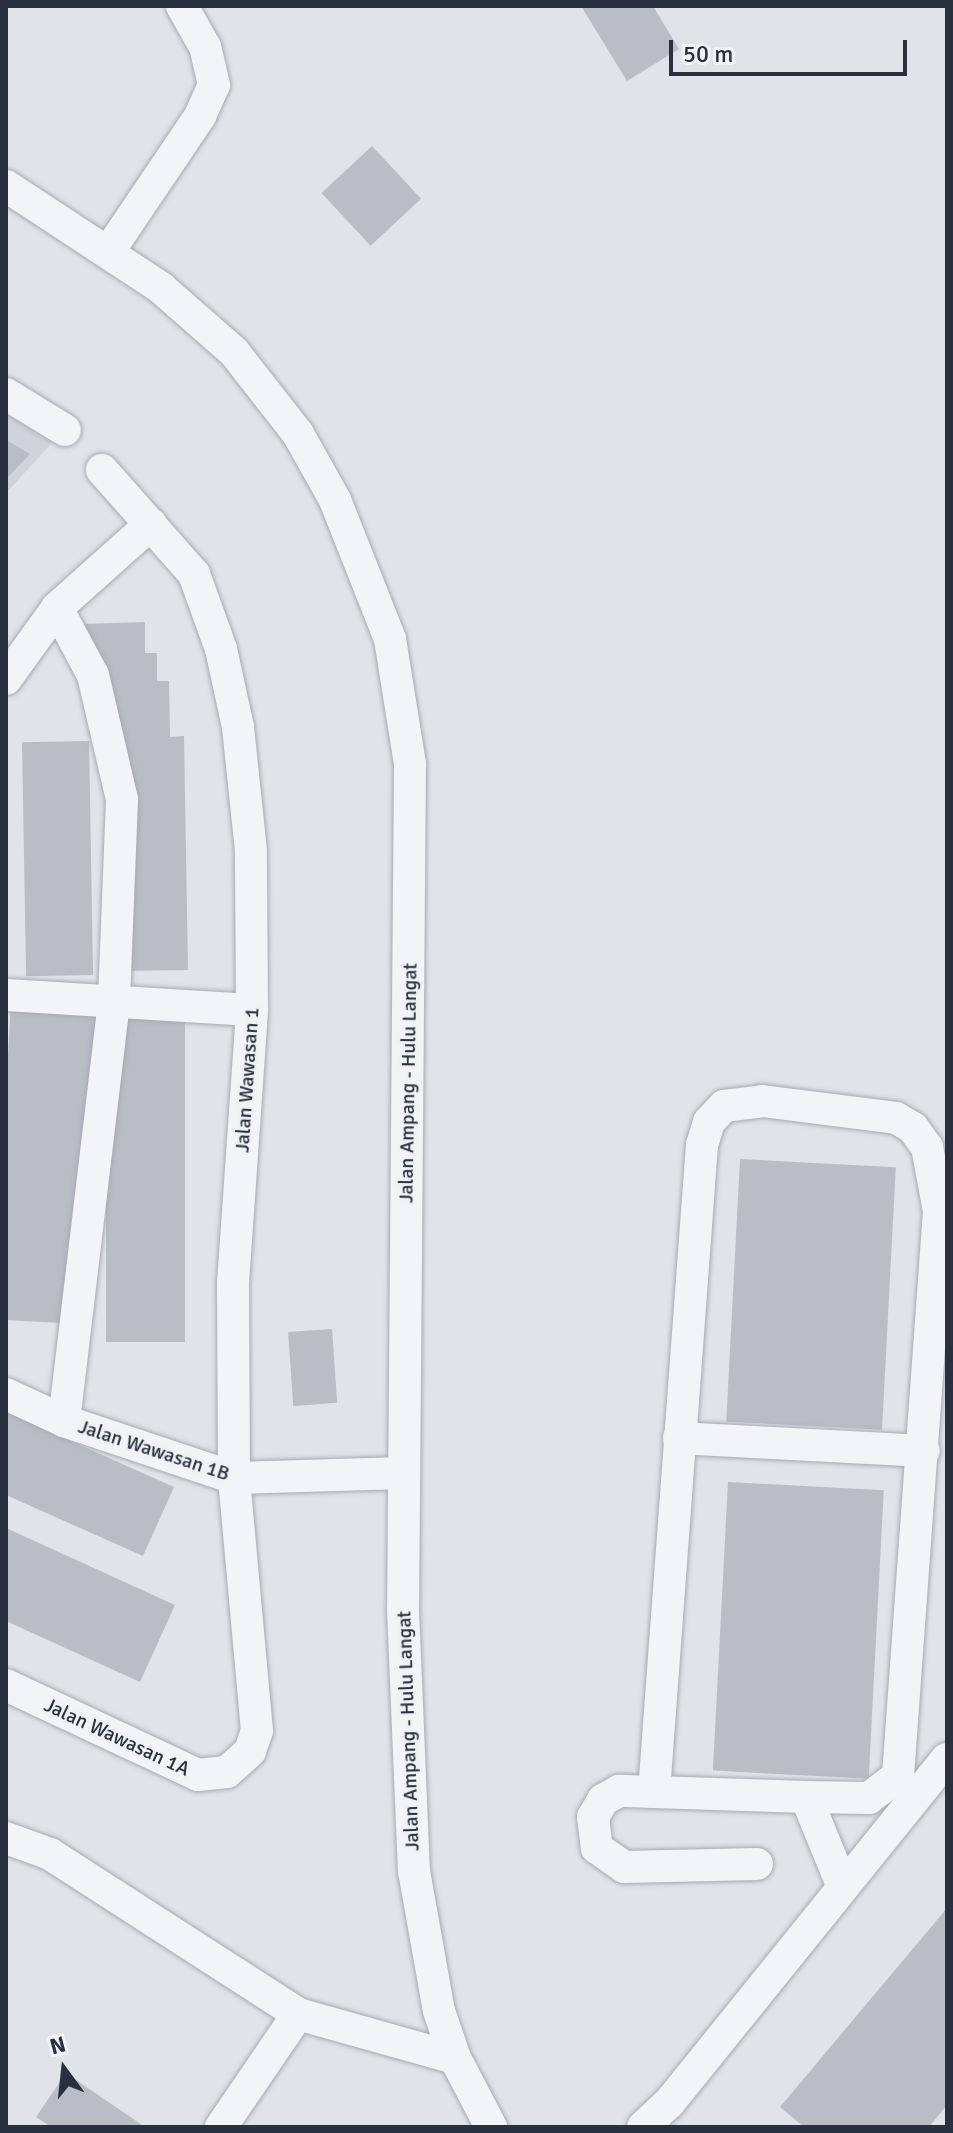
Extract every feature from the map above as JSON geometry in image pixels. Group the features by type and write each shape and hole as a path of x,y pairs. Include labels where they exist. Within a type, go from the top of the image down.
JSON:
{"street":[{"path":"109,251 200,116 214,85 205,47 182,6"},
{"name":"Jalan Ampang - Hulu Langat","path":"6,186 161,288 234,352 298,434 357,549 390,639 410,764 403,1610 414,1871 425,1952 455,2058 491,2127"},
{"path":"6,394 65,430"},
{"name":"Jalan Wawasan 1","path":"102,470 194,574 221,649 238,727 251,851 252,1010 233,1283 234,1478 257,1731"},
{"path":"6,679 57,608 151,524"},
{"path":"57,608 93,675 122,800 114,1002 64,1421"},
{"path":"6,995 252,1010"},
{"path":"654,1792 702,1145 709,1122 724,1106 762,1101 896,1118 913,1128 927,1147 939,1211 924,1451 898,1776 869,1798 806,1797 619,1791 603,1800 591,1829 597,1848 609,1860 624,1867 757,1864"},
{"name":"Jalan Wawasan 1B","path":"6,1394 64,1421 234,1478 404,1473"},
{"path":"679,1438 924,1451"},
{"name":"Jalan Wawasan 1A","path":"6,1685 198,1775 227,1772 250,1751 257,1731"},
{"path":"643,2127 669,2103 945,1764"},
{"path":"806,1797 843,1887"},
{"path":"6,1838 50,1854 298,2014 455,2058"},
{"path":"221,2127 298,2014"}],"shaded area":[{"path":"6,414 52,443 6,493"}],"building":[{"path":"581,6 653,6 679,49 627,81"},
{"path":"372,146 421,199 371,246 322,193"},
{"path":"6,440 30,454 6,479"},
{"path":"145,622 145,653 157,653 157,681 169,681 170,737 184,736 188,970 120,971 101,738 83,624"},
{"path":"89,741 93,975 26,976 22,742"},
{"path":"106,994 185,994 185,1342 106,1342"},
{"path":"11,1000 98,1005 81,1324 6,1320 6,1095"},
{"path":"740,1159 896,1167 882,1430 726,1422"},
{"path":"332,1329 337,1403 293,1406 288,1332"},
{"path":"6,1412 174,1487 143,1556 6,1495"},
{"path":"728,1482 884,1490 869,1779 713,1771"},
{"path":"6,1528 175,1605 140,1682 6,1621"},
{"path":"947,1908 947,2105 929,2127 804,2127 780,2107"},
{"path":"66,2073 145,2127 51,2127 36,2117"}]}
